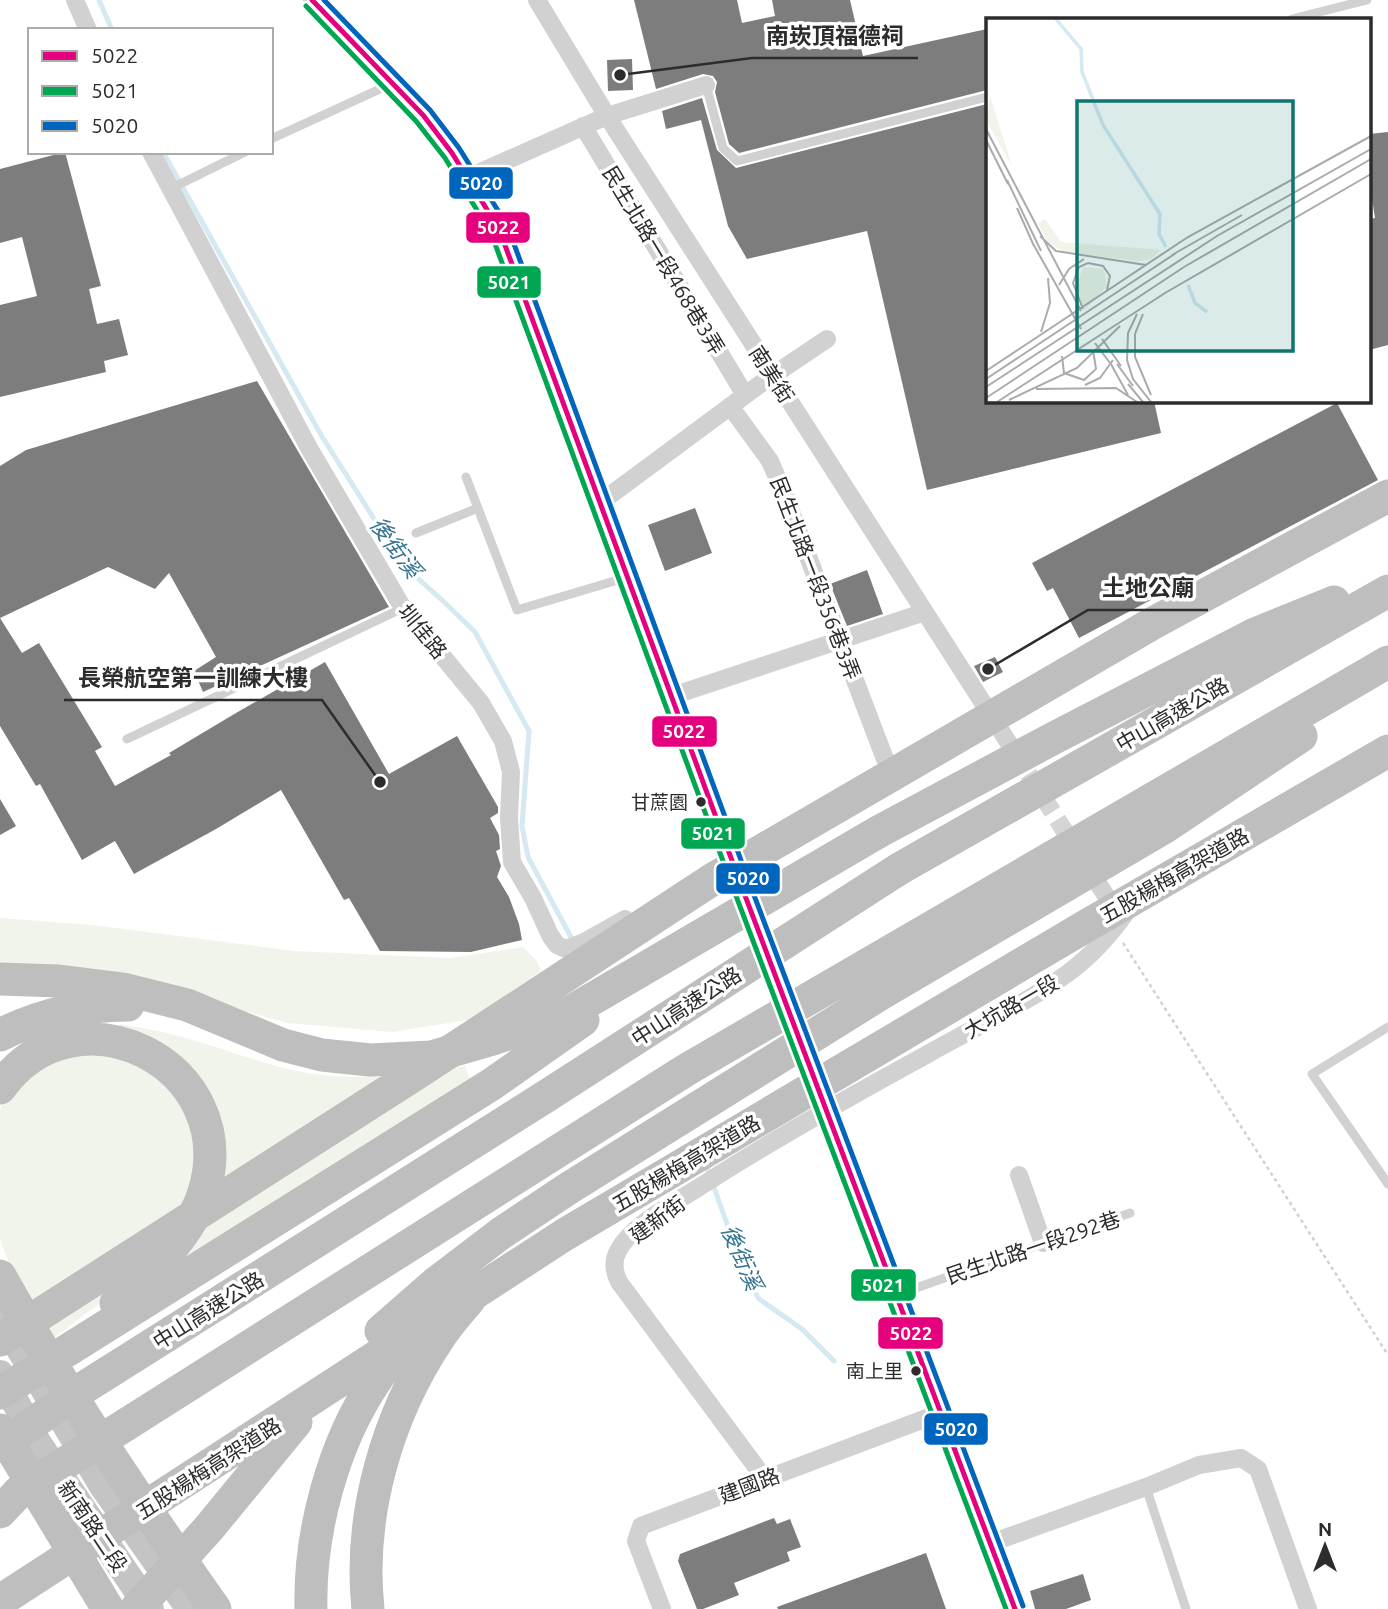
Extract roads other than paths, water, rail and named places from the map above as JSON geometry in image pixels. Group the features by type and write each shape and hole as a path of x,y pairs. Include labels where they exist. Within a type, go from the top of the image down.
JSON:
{"highway":[{"path":"0,1340 713,878 1155,622 1388,496"},
{"path":"0,979 59,981 123,989 187,1005 283,1045 322,1055 370,1060 431,1057 570,1012 880,831 1054,737 1255,634 1388,580"},
{"name":"中山高速公路","path":"14,1442 85,1387 548,1095 899,869 1388,591"},
{"path":"6,1503 686,1070 1388,662"},
{"path":"136,1609 209,1528 336,1376 381,1331 437,1282 500,1234 882,993 1165,827 1388,679"},
{"name":"五股楊梅高架道路","path":"0,1601 564,1235 1388,751"},
{"path":"0,1393 492,1084 589,1016 642,971"},
{"path":"0,1035 37,1018 85,1007 133,1005 161,1011 207,1014"},
{"path":"0,1088 12,1071 43,1051 66,1041 100,1040 134,1045 163,1062 185,1083 208,1128 209,1170 203,1194 188,1224 169,1250 138,1283 60,1355"},
{"path":"311,1609 316,1544 326,1492 349,1430 375,1380 412,1335 475,1270 569,1188"},
{"path":"368,1609 367,1539 373,1503 382,1464 408,1396 439,1337 569,1188"},
{"path":"0,1276 135,1496 215,1609"},
{"path":"14,1442 108,1609"}],"main road":[{"name":"新南路二段","path":"0,1316 103,1486 190,1609"},
{"path":"0,1374 14,1442"},
{"path":"0,1416 14,1442"},
{"name":"新南路二段","path":"14,1442 124,1609"},
{"name":"新南路二段","path":"14,1442 150,1609"}],"street":[{"path":"75,0 87,28"},
{"path":"312,0 423,115 499,229 741,885"},
{"name":"南美街","path":"537,0 607,116 1010,746"},
{"path":"467,178 607,116 706,86"},
{"name":"民生北路一段468巷3弄","path":"583,126 746,395"},
{"name":"圳佳路","path":"152,154 175,187 296,425 403,608 481,704 503,741 510,772 512,862 557,945 574,946 731,858"},
{"path":"601,502 730,406 827,339"},
{"name":"民生北路一段356巷3弄","path":"730,406 770,461 885,759"},
{"path":"672,696 925,612"},
{"name":"大坑路一段","path":"813,1071 1102,888 1162,863 1388,735"},
{"name":"大坑路一段","path":"827,1109 1058,980 1088,957 1117,924 1162,863"},
{"path":"1102,888 1117,924"},
{"path":"805,1049 1014,1609"},
{"name":"建新街","path":"765,1479 614,1273 614,1262 618,1251 629,1237 656,1215 827,1109"},
{"path":"1019,1175 1043,1243"},
{"name":"建國路","path":"662,1609 636,1541 642,1526 940,1413"},
{"path":"991,1543 1199,1465 1241,1458 1258,1469 1308,1609"}],"lane":[{"path":"1296,18 1367,0"},
{"path":"273,138 393,83"},
{"path":"706,86 723,148 737,161 986,97"},
{"path":"175,187 241,154"},
{"path":"466,477 517,610 628,577"},
{"path":"416,533 478,508"},
{"path":"127,739 403,608"},
{"path":"1388,1027 1312,1074 1388,1184"},
{"name":"民生北路一段292巷","path":"896,1295 1130,1213"},
{"path":"1146,1487 1186,1609"}],"waterway":[{"name":"後街溪","path":"99,0 111,28"},
{"name":"後街溪","path":"164,154 321,435 404,566 475,632 529,731 522,826 528,857 573,941"},
{"name":"後街溪","path":"705,1162 746,1277 759,1299 802,1329 834,1361"}],"tunnel":[{"path":"1014,751 1076,849"},
{"path":"748,901 792,1015"}],"place":[{"name":"南崁頂福德祠","path":"620,75"},
{"name":"土地公廟","path":"988,669"},
{"name":"長榮航空第一訓練大樓","path":"380,782"},
{"name":"甘蔗園","path":"701,802"},
{"name":"南上里","path":"916,1371"}]}
